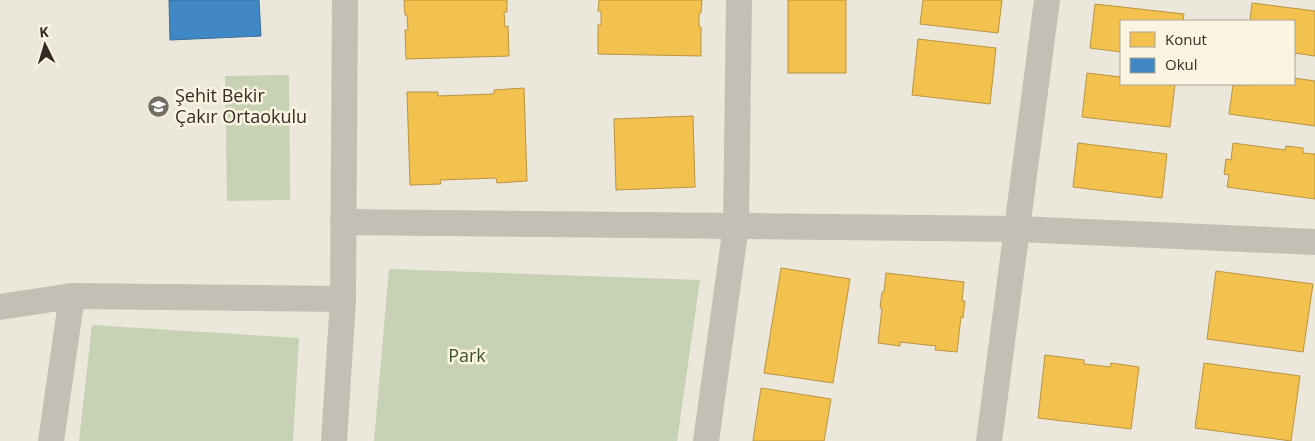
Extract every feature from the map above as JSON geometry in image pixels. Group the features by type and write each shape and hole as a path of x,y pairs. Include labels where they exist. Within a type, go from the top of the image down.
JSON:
{"street":[{"path":"334,441 343,299 345,0"},
{"path":"706,441 736,226 739,0"},
{"path":"989,441 1047,0"},
{"path":"344,222 1018,229 1315,242"},
{"path":"0,307 72,296 343,299"},
{"path":"51,441 72,296"}],"green space":[{"path":"289,75 290,200 227,201 225,76"},
{"name":"Park","path":"389,269 700,280 677,441 374,441"},
{"path":"92,325 299,338 293,441 79,441"}],"building: Konut":[{"path":"404,0 507,0 507,12 504,12 505,27 508,26 509,56 406,59 405,30 408,30"},
{"path":"599,0 702,0 701,13 699,13 701,56 598,54 598,25 601,25 601,11 598,11"},
{"path":"788,0 846,0 846,73 788,73"},
{"path":"923,0 1002,0 998,33 920,24"},
{"path":"1252,3 1315,11 1315,56 1295,53 1295,20 1250,20"},
{"path":"1095,4 1184,14 1183,20 1120,20 1120,52 1090,48"},
{"path":"918,39 996,48 990,104 912,95"},
{"path":"1087,73 1120,77 1120,85 1175,85 1170,127 1082,117"},
{"path":"1295,78 1315,81 1315,126 1229,114 1233,85 1295,85"},
{"path":"524,88 527,181 497,183 496,178 440,180 441,184 410,185 407,92 438,92 438,96 494,94 494,90"},
{"path":"693,116 695,187 616,190 614,119"},
{"path":"1078,143 1167,154 1162,198 1073,187"},
{"path":"1233,143 1285,150 1286,146 1303,148 1303,153 1315,154 1315,199 1227,187 1229,175 1224,174 1226,159 1231,160"},
{"path":"781,268 850,279 833,383 764,373"},
{"path":"1216,271 1313,284 1303,352 1207,339"},
{"path":"886,273 964,282 962,301 965,301 957,352 935,350 936,346 900,342 900,346 878,343 882,308 880,308"},
{"path":"1045,355 1084,360 1084,364 1110,367 1111,363 1139,367 1131,429 1038,418"},
{"path":"1204,363 1300,376 1291,441 1195,428"},
{"path":"761,388 831,399 824,441 753,441"}],"building: Okul":[{"path":"169,0 259,0 261,36 170,40"}],"place":[{"name":"Şehit Bekir Çakır Ortaokulu","path":"159,106"}]}
